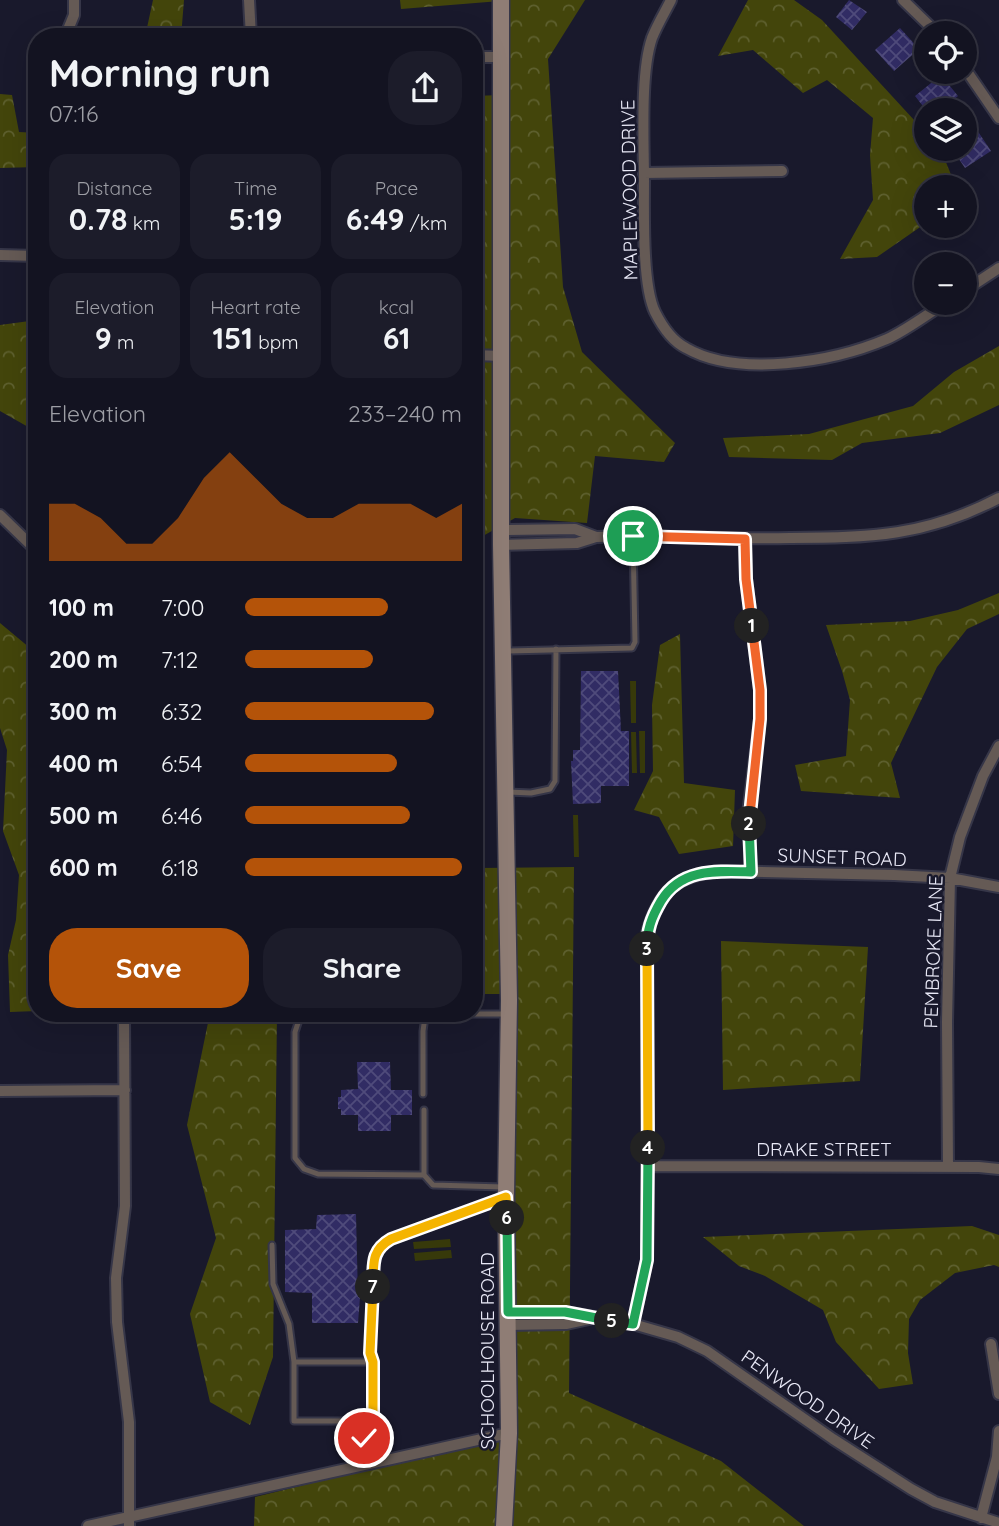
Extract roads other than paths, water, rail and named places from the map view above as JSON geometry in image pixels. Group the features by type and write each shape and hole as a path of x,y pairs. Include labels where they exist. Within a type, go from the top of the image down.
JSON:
{"street":[{"path":"69,28 74,15 74,0"},
{"path":"249,0 251,28"},
{"name":"SCHOOLHOUSE ROAD","path":"500,0 501,538 509,1014 509,1433 504,1526"},
{"name":"MAPLEWOOD DRIVE","path":"671,0 652,39 645,84 644,173 650,298 668,334 684,348 705,357 727,363 763,365 842,353 888,338 926,315"},
{"path":"903,0 925,21"},
{"path":"483,57 501,57"},
{"path":"976,84 999,118"},
{"path":"644,173 782,171"},
{"path":"0,255 28,256"},
{"path":"977,282 999,268"},
{"path":"483,355 502,356"},
{"path":"501,538 575,528 596,537 862,538 924,528 999,498"},
{"path":"0,515 28,542"},
{"path":"745,539 746,579 760,690 760,719 748,814 751,872"},
{"name":"PEMBROKE LANE","path":"948,1167 950,878 960,837 983,776 999,746"},
{"name":"SUNSET ROAD","path":"633,1324 647,1260 647,933 651,918 667,891 682,879 697,873 751,872 950,878 999,887"},
{"path":"124,1022 125,1206 116,1278 117,1322 129,1422 129,1522"},
{"path":"0,1091 124,1090"},
{"name":"DRAKE STREET","path":"648,1166 999,1169"},
{"name":"PENWOOD DRIVE","path":"508,1318 565,1312 633,1324 678,1337 707,1351 833,1439 911,1489 935,1502 999,1523"},
{"path":"991,1345 999,1394"},
{"path":"981,1518 997,1457 999,1431"},
{"path":"88,1526 129,1522 509,1433"}],"lane":[{"path":"503,651 632,648 635,642 633,536"},
{"path":"504,791 531,793 550,789 555,780 556,649"},
{"path":"483,1014 509,1014"},
{"path":"298,1022 295,1032 295,1158 304,1168 318,1174 424,1175"},
{"path":"423,1094 424,1022"},
{"path":"424,1110 424,1175 433,1185 507,1192"},
{"path":"385,1462 380,1438 373,1423 373,1362 370,1353 374,1257 380,1245 391,1239 507,1192"},
{"path":"272,1245 273,1284 289,1324 294,1362 295,1421 373,1423"},
{"path":"294,1362 373,1362"},
{"path":"366,1466 364,1438 373,1423"}]}
